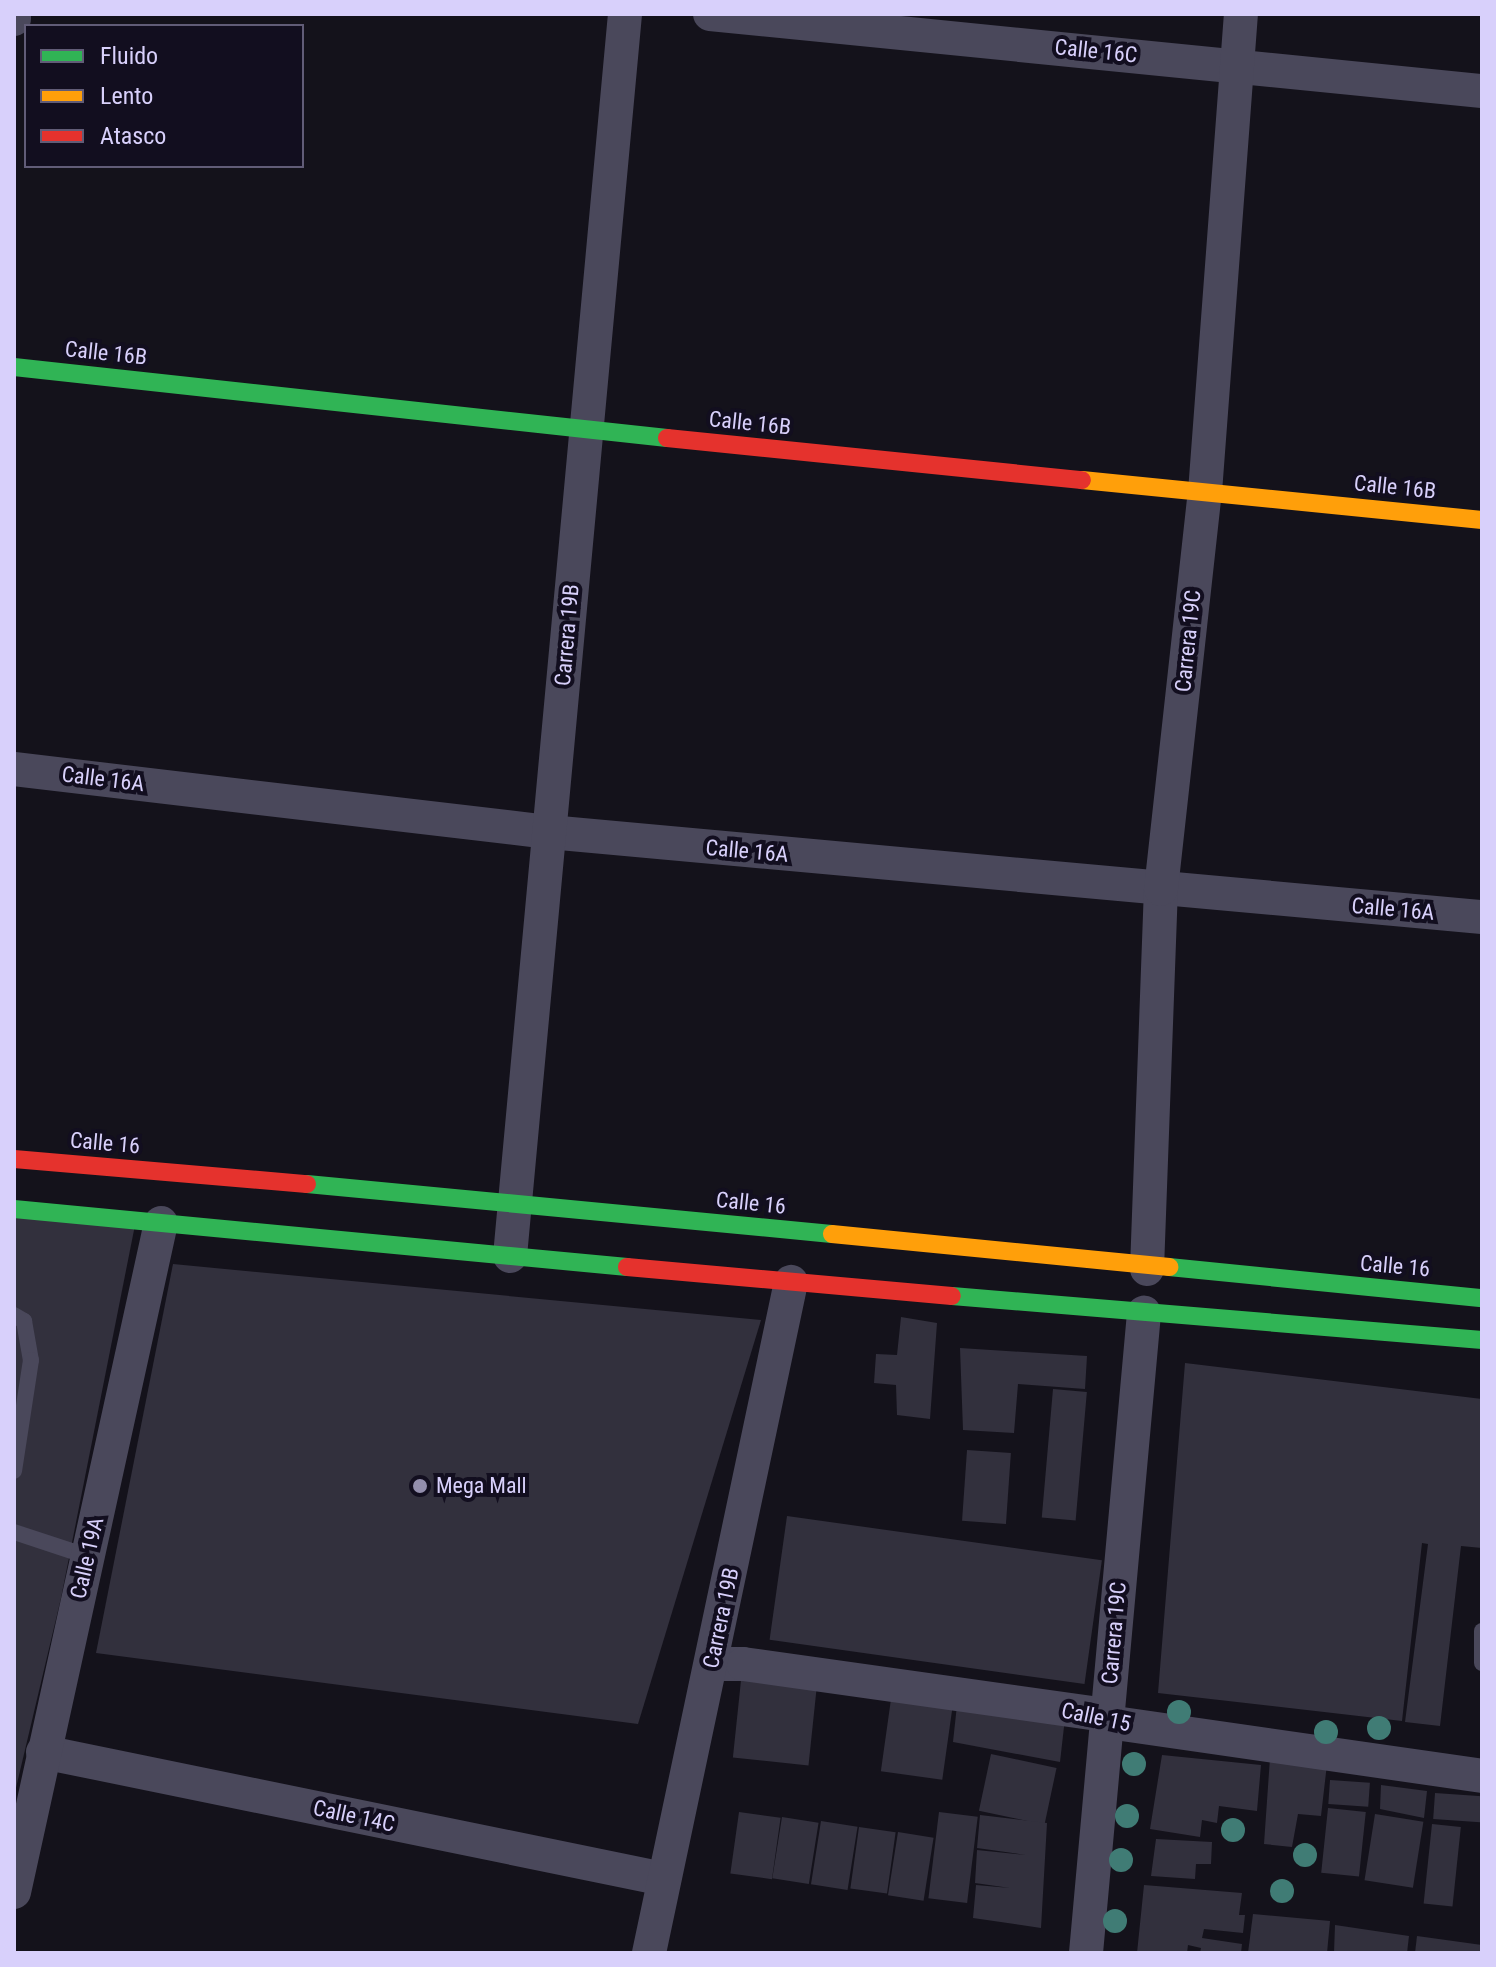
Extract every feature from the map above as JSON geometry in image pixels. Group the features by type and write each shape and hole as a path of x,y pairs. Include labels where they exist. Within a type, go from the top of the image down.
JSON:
{"main road":[{"name":"Calle 16B","path":"14,367 586,430 1482,520"},
{"name":"Calle 16","path":"14,1159 514,1202 1147,1269 1482,1298"},
{"path":"14,1209 791,1282 1482,1340"}],"street":[{"name":"Carrera 19B","path":"510,1256 625,14"},
{"name":"Calle 16C","path":"710,14 1482,91"},
{"name":"Carrera 19C","path":"1147,1269 1161,889 1205,492 1241,14"},
{"name":"Calle 16A","path":"14,769 549,832 1482,917"},
{"name":"Calle 19A","path":"14,1892 161,1223"},
{"name":"Carrera 19B","path":"649,1953 791,1282"},
{"name":"Carrera 19C","path":"1086,1953 1144,1313"},
{"name":"Calle 15","path":"711,1664 743,1664 1106,1715 1115,1723 1482,1776"},
{"name":"Calle 14C","path":"43,1752 664,1879"}],"lane":[{"path":"14,1315 24,1321 31,1360 14,1471"},
{"path":"14,1532 87,1556"},
{"path":"1482,1631 1482,1663"}],"building":[{"path":"14,1215 135,1225 61,1598 15,1792"},
{"name":"Mega Mall","path":"173,1264 761,1320 638,1724 96,1653"},
{"path":"901,1317 937,1323 930,1419 897,1415 896,1385 874,1383 876,1354 897,1355"},
{"path":"960,1348 1087,1356 1085,1389 1018,1384 1014,1433 963,1430"},
{"path":"1185,1363 1482,1399 1482,1548 1461,1546 1440,1726 1405,1722 1428,1544 1422,1543 1402,1721 1158,1693"},
{"path":"1053,1389 1087,1392 1076,1520 1042,1518"},
{"path":"967,1450 1011,1453 1006,1524 962,1521"},
{"path":"787,1516 1102,1560 1085,1684 770,1640"},
{"path":"742,1671 818,1679 808,1765 733,1758"},
{"path":"892,1692 953,1701 942,1780 881,1771"},
{"path":"957,1705 1065,1718 1060,1762 953,1742"},
{"path":"991,1754 1057,1768 1044,1825 979,1811"},
{"path":"1162,1755 1261,1765 1257,1811 1219,1806 1217,1823 1202,1820 1200,1837 1150,1829"},
{"path":"1270,1758 1327,1764 1321,1816 1298,1814 1292,1847 1264,1844"},
{"path":"1330,1780 1370,1783 1368,1807 1328,1804"},
{"path":"1381,1785 1427,1791 1424,1818 1380,1809"},
{"path":"1435,1793 1482,1796 1480,1822 1433,1819"},
{"path":"1328,1808 1366,1812 1359,1877 1321,1873"},
{"path":"739,1812 781,1818 772,1879 730,1873"},
{"path":"939,1812 978,1817 967,1903 928,1898"},
{"path":"1375,1814 1423,1822 1413,1888 1365,1880"},
{"path":"980,1815 1047,1823 1041,1928 973,1918 976,1885 1010,1888 975,1883 977,1850 1026,1855 977,1848"},
{"path":"782,1817 819,1823 809,1884 772,1878"},
{"path":"821,1821 858,1827 848,1890 811,1884"},
{"path":"1432,1824 1461,1827 1452,1907 1424,1904"},
{"path":"859,1827 896,1832 887,1894 850,1888"},
{"path":"898,1832 934,1838 924,1901 888,1895"},
{"path":"1156,1839 1212,1842 1211,1864 1196,1864 1195,1879 1151,1876"},
{"path":"1144,1885 1242,1893 1239,1915 1245,1915 1243,1933 1204,1929 1202,1938 1242,1944 1241,1953 1200,1953 1201,1948 1188,1945 1187,1953 1137,1953"},
{"path":"1253,1914 1330,1921 1327,1953 1248,1953"},
{"path":"1335,1925 1409,1936 1407,1953 1334,1953"},
{"path":"1417,1936 1482,1945 1482,1953 1415,1953"}],"traffic: fast":[{"path":"14,367 667,438"},
{"path":"307,1184 832,1234"},
{"path":"14,1209 627,1267"},
{"path":"1169,1267 1482,1298"},
{"path":"952,1296 1482,1340"}],"traffic: slow":[{"path":"1082,480 1482,520"},
{"path":"832,1234 1169,1267"}],"traffic: jam":[{"path":"667,438 1082,480"},
{"path":"14,1159 307,1184"},
{"path":"627,1267 952,1296"}],"place":[{"name":"Mega Mall","path":"420,1486"}]}
